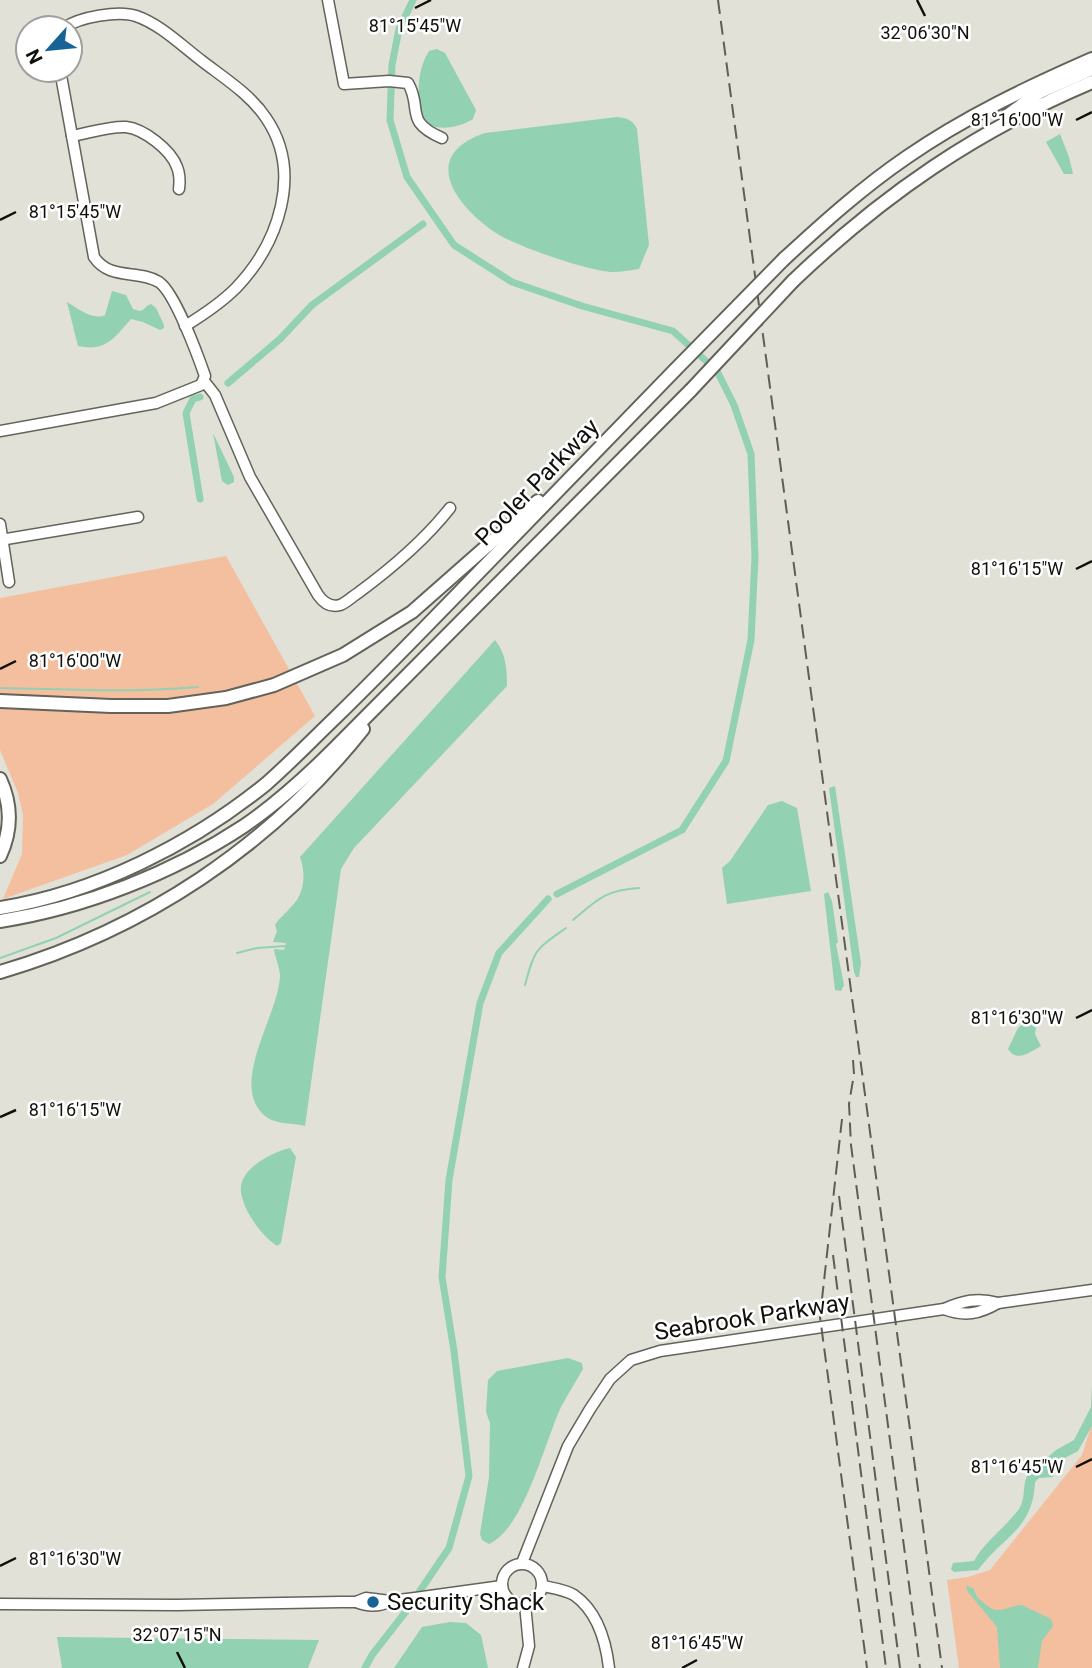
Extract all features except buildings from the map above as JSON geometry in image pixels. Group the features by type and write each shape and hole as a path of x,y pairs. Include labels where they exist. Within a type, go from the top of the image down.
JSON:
{"main road":[{"name":"Pooler Parkway","path":"0,908 62,892 128,867 180,842 263,786 285,768 389,664 784,259 851,200 907,157 981,111 1092,59"},
{"path":"983,135 1031,97 1092,69"},
{"name":"Pooler Parkway","path":"0,921 89,900 129,886 237,830 300,782 691,390 793,281 865,216 920,175 983,135 1047,101 1092,82"},
{"path":"0,701 168,706 226,698 274,685 343,655 412,612 541,498 585,463"},
{"path":"0,972 42,959 96,937 142,914 228,861 278,821 308,792 356,739 405,677"},
{"path":"0,779 10,815 0,856"}],"street":[{"path":"328,0 344,84 389,81 408,83 419,124 429,133 442,138"},
{"path":"84,20 124,13 149,22 240,90 264,115 279,142 285,186 280,213 268,244 237,286 221,301 185,326"},
{"path":"63,84 94,257 99,265 113,272 153,279 162,284 185,326 205,376 204,381 215,395 261,497 323,602 330,606 341,605 390,569 450,508"},
{"path":"72,136 121,127 143,132 173,159 179,177 179,189"},
{"path":"0,431 155,403 180,395 204,381"},
{"path":"1,539 138,517"},
{"path":"0,524 9,582"},
{"name":"Seabrook Parkway","path":"522,1563 568,1446 610,1379 631,1360 660,1351 944,1310 963,1301 983,1299 998,1303 1092,1290"},
{"path":"522,1563 535,1567 543,1586 537,1598 525,1604 509,1600 502,1586 502,1578 509,1567 522,1563"},
{"path":"0,1604 177,1605 356,1602 366,1598 390,1601 502,1586"},
{"path":"543,1586 572,1594 585,1604 606,1645 609,1668"},
{"path":"523,1668 529,1646 525,1604"}],"shaded area":[{"path":"437,49 445,53 476,110 473,119 461,125 441,128 422,121 419,103 420,76 429,51"},
{"path":"617,117 634,123 637,129 649,245 639,269 613,272 588,268 506,238 481,222 468,209 450,182 448,168 453,155 465,143 485,133"},
{"path":"1060,134 1073,174 1064,174 1046,142"},
{"path":"112,291 126,295 133,309 142,310 151,304 156,308 164,328 160,330 131,319 109,342 96,347 78,346 67,302 85,313 105,315"},
{"path":"213,433 234,477 234,482 228,485 222,481"},
{"path":"226,556 315,716 213,804 127,855 3,899 22,854 23,815 18,793 0,750 0,598"},
{"path":"495,640 505,662 507,686 354,848 341,869 305,1126 271,1120 256,1105 252,1089 253,1070 280,976 274,949 284,950 286,943 273,942 277,931 275,925 296,902 302,890 303,870 300,857"},
{"path":"835,786 861,963 859,977 856,977 854,972 829,788"},
{"path":"782,801 797,808 811,891 727,904 722,868 730,861 768,805"},
{"path":"828,892 832,901 838,942 836,944 844,985 841,991 835,990 824,894"},
{"path":"1024,1023 1032,1024 1036,1028 1035,1034 1041,1046 1019,1056 1008,1049 1018,1028"},
{"path":"290,1148 296,1157 281,1243 277,1246 249,1215 241,1192 242,1184 250,1169 258,1163 274,1153"},
{"path":"568,1358 582,1363 583,1369 561,1407 523,1503 513,1521 489,1544 482,1540 480,1534 489,1477 490,1423 486,1412 488,1380 497,1371"},
{"path":"1092,1385 1092,1426 1078,1451 1061,1460 1053,1477 1039,1478 1035,1482 1033,1498 1023,1522 978,1570 954,1572 951,1569 953,1563 974,1561 1019,1509 1027,1476 1056,1450 1074,1440 1091,1407"},
{"path":"1092,1423 1092,1668 959,1668 947,1580 990,1570 1082,1455"},
{"path":"966,1585 974,1589 979,1598 994,1609 1002,1610 1022,1605 1051,1619 1053,1626 1042,1641 1038,1668 1000,1668 997,1627 968,1592"},
{"path":"450,1622 466,1623 481,1635 488,1668 394,1668 422,1627"},
{"path":"57,1637 319,1640 308,1668 62,1668"}],"waterway":[{"path":"413,0 399,29 392,65 390,120 407,177 454,245 512,282 582,306 673,331 717,371 734,405 751,454 755,557 751,640 726,761 682,830 557,894"},
{"path":"228,383 280,339 312,305 423,224"},
{"path":"200,397 193,399 186,413 200,499"},
{"path":"0,688 124,690 198,687"},
{"path":"573,920 610,893 639,888"},
{"path":"0,958 56,938 150,892"},
{"path":"365,1668 449,1548 469,1476 442,1277 449,1180 480,1003 499,953 548,899"},
{"path":"525,985 538,951 566,928"},
{"path":"237,953 285,946"}],"railway":[{"path":"718,0 942,1668"},
{"path":"853,1060 854,1074 849,1104 851,1145 920,1668"},
{"path":"842,1119 820,1317 867,1668"},
{"path":"839,1196 900,1668"},
{"path":"833,1255 886,1668"}],"place":[{"name":"Security Shack","path":"373,1602"}]}
